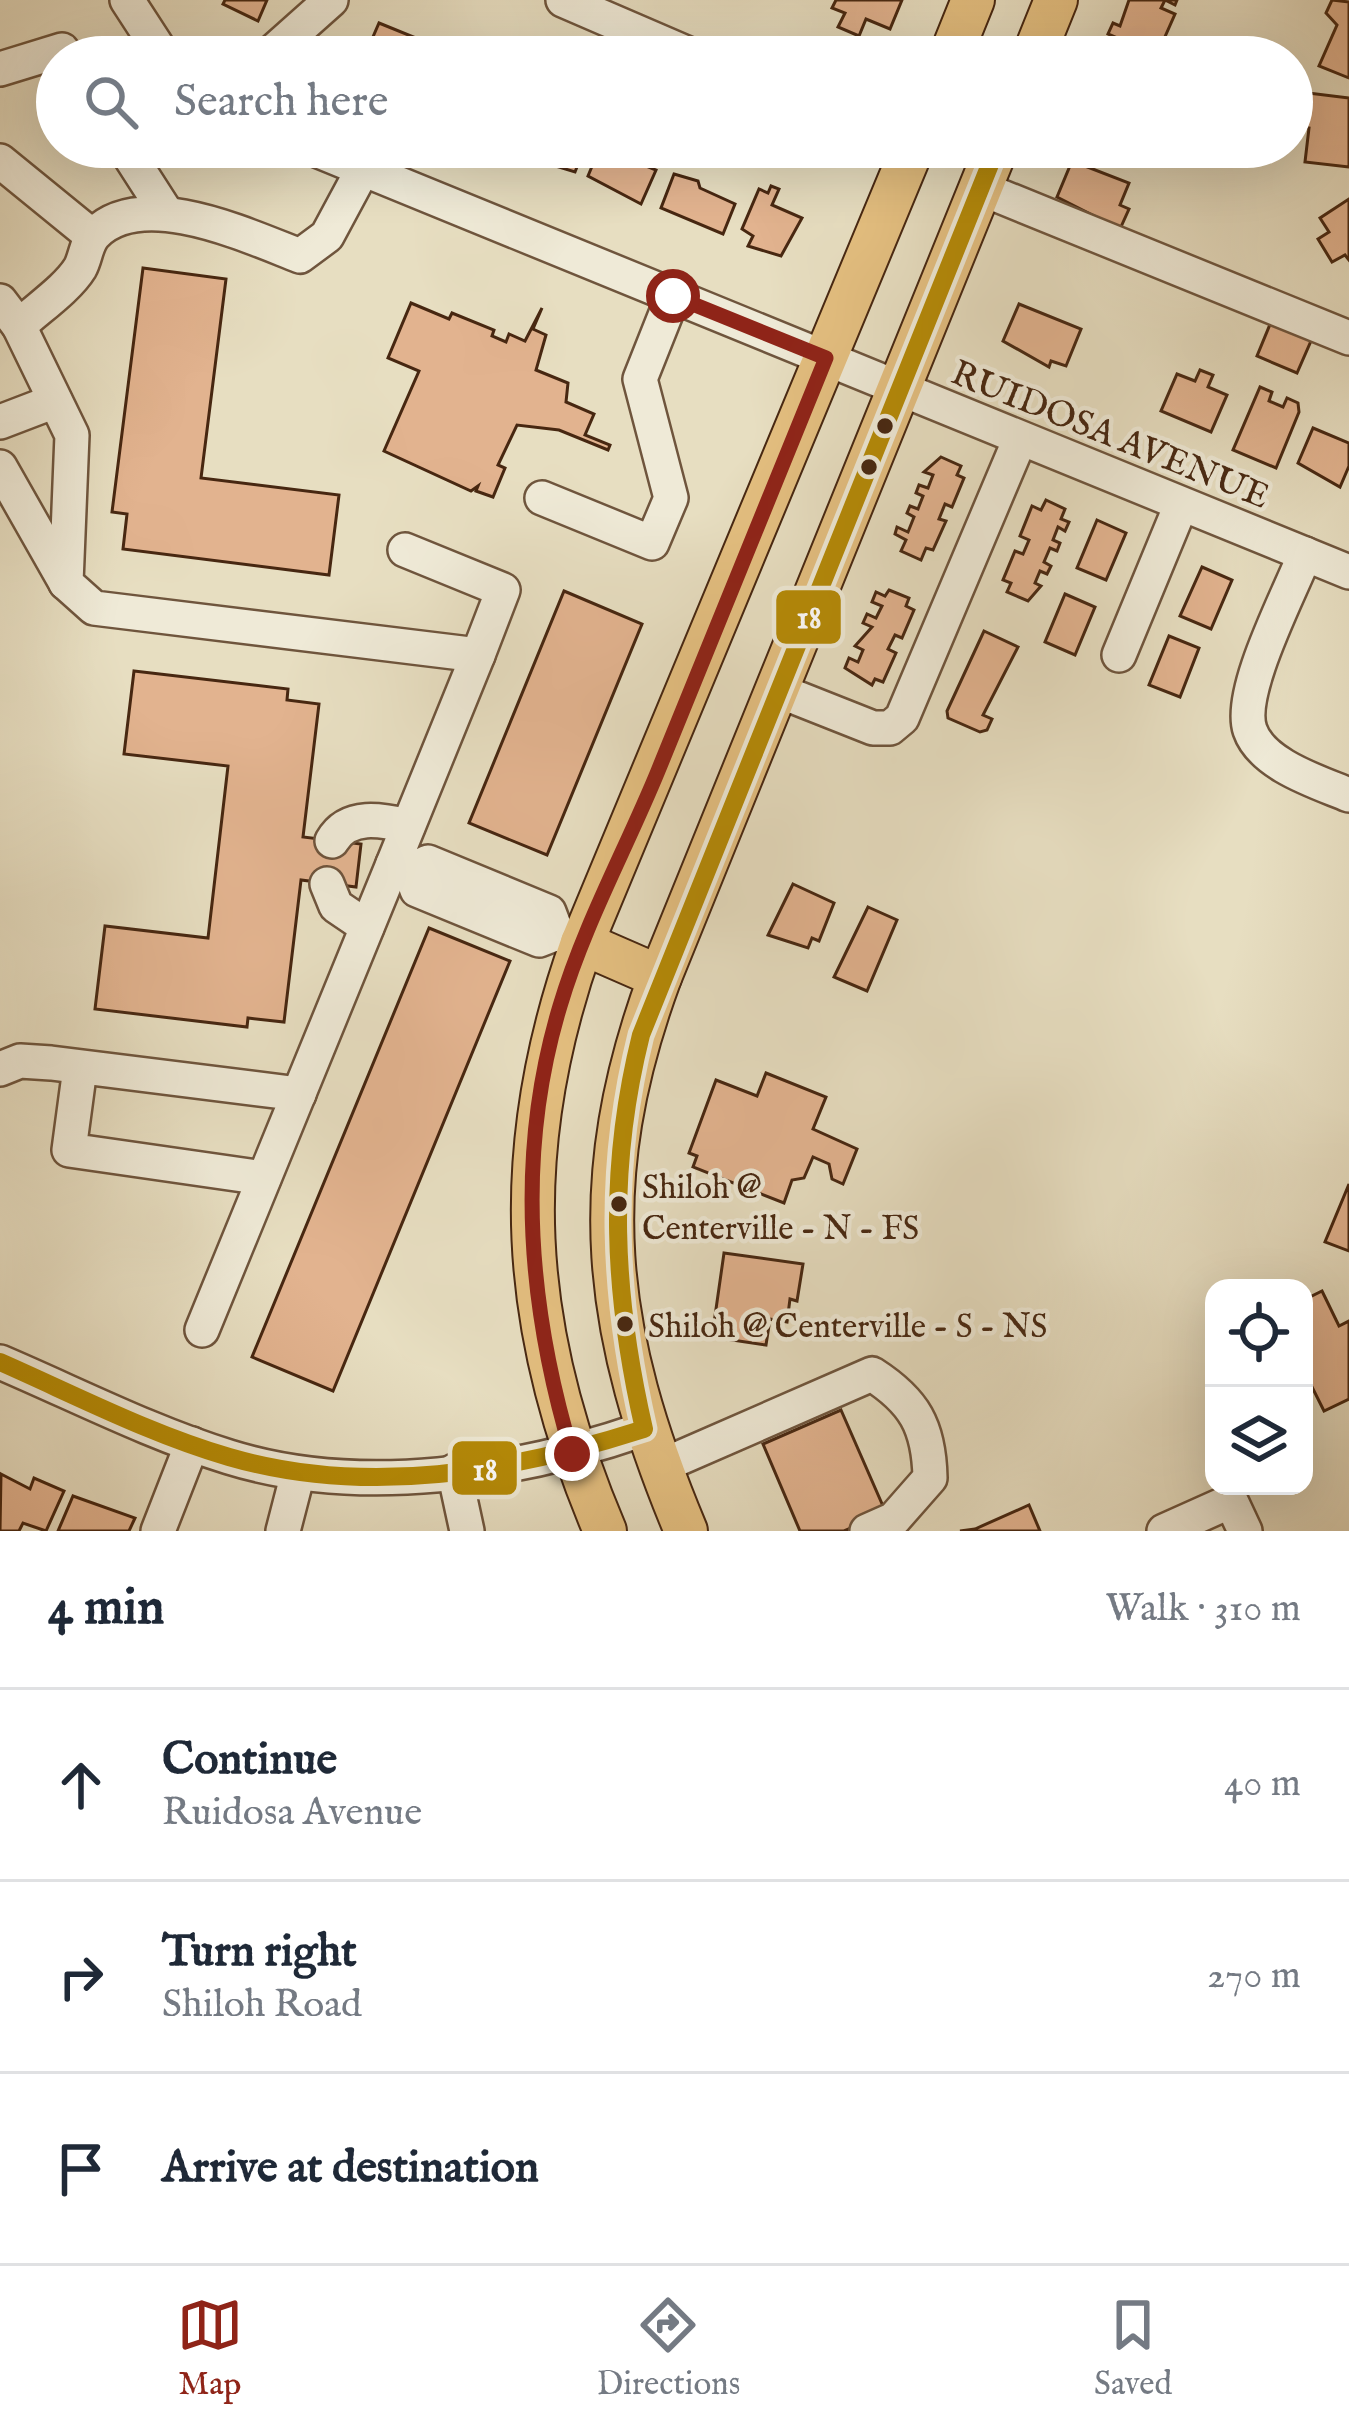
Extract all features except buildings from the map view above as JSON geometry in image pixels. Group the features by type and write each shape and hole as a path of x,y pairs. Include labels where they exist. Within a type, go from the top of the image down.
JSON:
{"main road":[{"path":"958,36 973,0"},
{"path":"1042,36 1056,0"},
{"path":"605,1531 572,1454 539,1318 530,1194 543,1073 570,938 826,358 902,168"},
{"path":"686,1531 651,1448 614,1288 611,1213 623,1092 660,977 988,168"},
{"path":"570,938 660,977"}],"street":[{"path":"127,0 150,36"},
{"path":"291,36 332,0"},
{"path":"563,0 646,36"},
{"path":"0,70 36,58"},
{"path":"0,161 92,236"},
{"path":"137,168 167,214"},
{"path":"66,583 72,435 9,314 80,269 92,236 118,218 167,214 215,224 300,256 327,236 363,169"},
{"name":"RUIDOSA AVENUE","path":"363,169 1349,572"},
{"path":"980,188 1349,338"},
{"path":"542,498 652,543 671,498 640,380 673,296"},
{"path":"0,422 55,401"},
{"path":"777,690 873,728 890,728 902,718 1020,439"},
{"path":"0,467 66,583 94,608 478,655"},
{"path":"1118,655 1181,505"},
{"path":"202,1330 367,927 401,868 408,826 503,590 405,550"},
{"path":"1305,554 1248,697 1250,730 1270,755 1349,795"},
{"path":"332,841 338,830 363,820 408,826"},
{"path":"401,868 417,890 539,940 570,938"},
{"path":"327,884 336,906 367,927"},
{"path":"0,1069 20,1061 299,1094"},
{"path":"80,1068 69,1150 264,1178"},
{"path":"0,1362 192,1444 298,1474 409,1476 651,1448 872,1374 905,1395 929,1450 930,1478 894,1519 867,1531"},
{"path":"158,1531 192,1444"},
{"path":"454,1471 467,1531"},
{"path":"284,1531 298,1474"},
{"path":"1165,1531 1231,1501 1245,1531"}],"transit line":[{"name":"18","path":"0,1362 200,1448 281,1469 333,1476 386,1477 490,1467 644,1429 626,1330 618,1232 623,1135 641,1035 989,168"}],"place":[{"name":"Shiloh @ Centerville - N - FS","path":"619,1204"},
{"name":"Shiloh @ Centerville - S - NS","path":"625,1324"}],"route":[{"path":"572,1454 551,1384 533,1254 530,1194 543,1073 582,944 826,358 673,296"}]}
